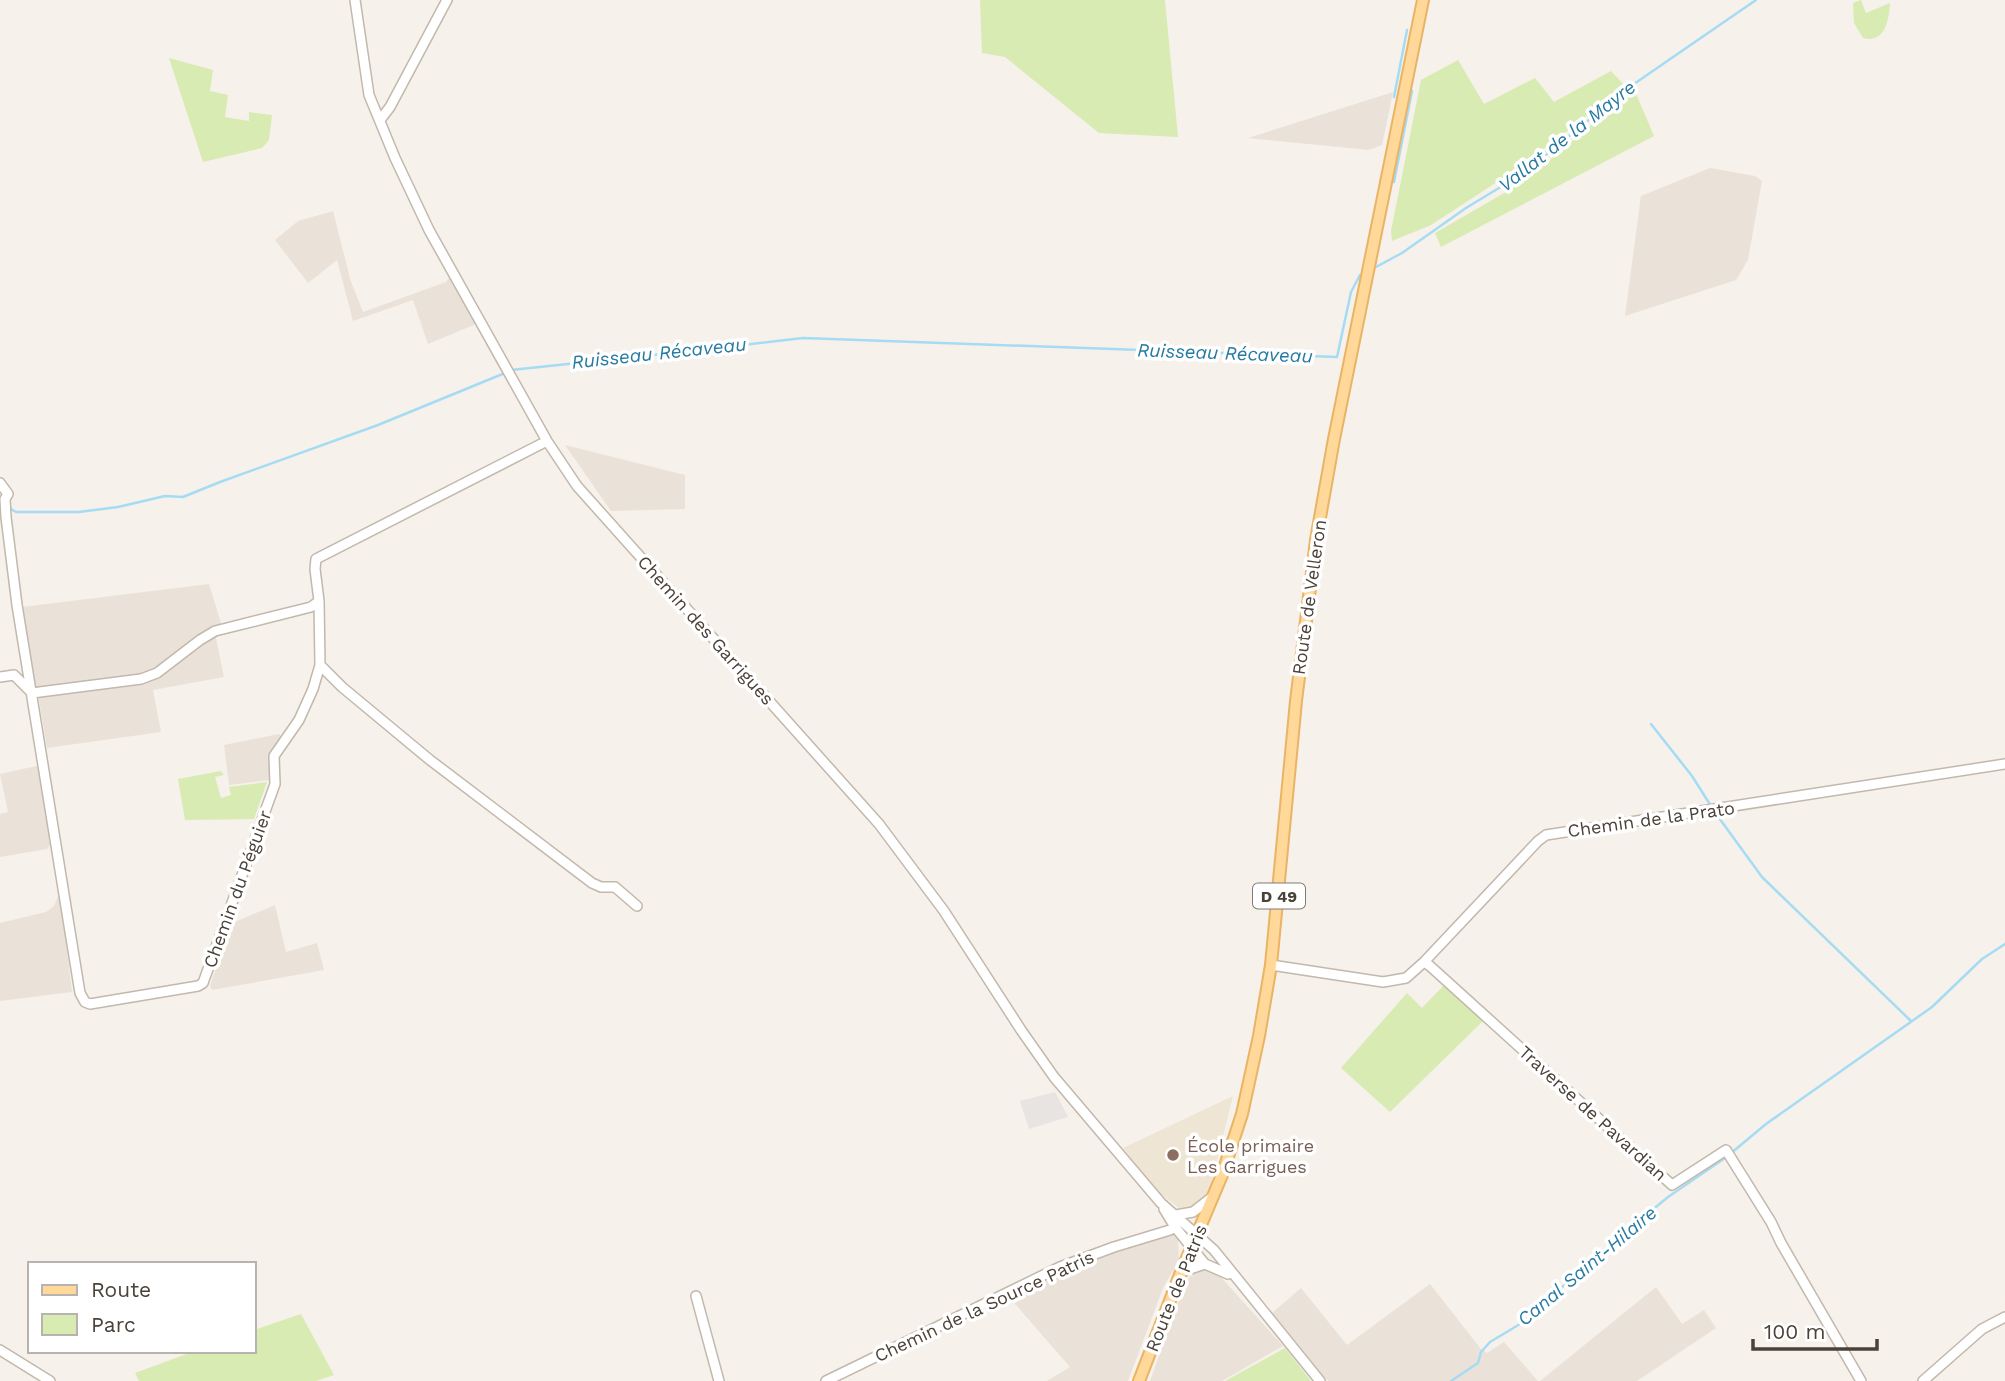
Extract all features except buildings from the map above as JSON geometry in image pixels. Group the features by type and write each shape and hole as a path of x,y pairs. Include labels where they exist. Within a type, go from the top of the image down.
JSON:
{"main road":[{"name":"Route de Velleron","path":"1214,1195 1242,1114 1259,1036 1271,965 1297,691 1316,540 1423,0"},
{"name":"Route de Patris","path":"1139,1381 1214,1195"}],"street":[{"name":"Chemin des Garrigues","path":"355,0 369,94 395,158 429,230 547,441 577,486 879,824 944,911 1054,1077 1161,1203 1177,1220 1214,1250 1320,1381"},
{"path":"380,120 390,107 447,0"},
{"name":"Chemin du Péguier","path":"0,483 8,494 5,499 6,517 80,993 85,1002 90,1004 203,983 275,784 274,756 299,720 320,665 316,559 321,554 547,441"},
{"path":"0,677 14,676 32,693 141,679 157,673 215,631 311,607 318,601"},
{"path":"320,665 342,687 430,760 592,883 601,887 615,887 637,906"},
{"name":"Chemin de la Prato","path":"1271,965 1383,982 1406,978 1546,835 2005,764"},
{"name":"Traverse de Pavardian","path":"1423,962 1672,1185 1726,1150 1771,1222 1861,1381"},
{"path":"1177,1220 1193,1212 1214,1195"},
{"name":"Chemin des Garrigues","path":"1177,1220 1191,1248 1205,1264 1233,1276"},
{"name":"Chemin de la Source Patris","path":"826,1381 1060,1267 1177,1220"},
{"path":"1181,1272 1205,1264"},
{"path":"696,1296 719,1381"},
{"path":"1923,1381 1982,1329 2005,1317"},
{"path":"0,1350 50,1381"}],"shaded area":[{"path":"1393,92 1382,145 1369,150 1248,138"},
{"path":"1710,168 1755,176 1762,181 1748,260 1736,280 1625,316 1641,196"},
{"path":"333,211 351,282 363,312 446,282 449,278 476,324 428,344 413,300 353,321 337,260 308,283 275,240 298,221"},
{"path":"565,445 685,475 685,509 611,511"},
{"path":"209,584 222,626 214,628 224,677 153,690 161,732 47,748 38,694 33,688 22,607"},
{"path":"279,734 283,738 271,765 270,780 229,785 224,745"},
{"path":"41,765 53,842 47,849 0,857 0,814 8,812 0,774"},
{"path":"60,892 72,992 0,1001 0,923 46,912 54,906"},
{"path":"275,905 286,952 317,943 324,970 212,990 210,986 232,923"},
{"path":"1055,1092 1068,1117 1029,1129 1020,1101"},
{"name":"École primaire Les Garrigues","path":"1233,1096 1210,1188 1202,1200 1189,1208 1179,1208 1156,1190 1123,1148"},
{"path":"1171,1233 1178,1239 1179,1260 1163,1288 1128,1381 1047,1381 1070,1367 1009,1297 1095,1255"},
{"path":"1202,1268 1219,1275 1283,1346 1222,1381 1150,1381 1184,1286 1191,1274"},
{"path":"1430,1284 1481,1349 1487,1353 1504,1342 1538,1381 1328,1381 1272,1313 1301,1288 1347,1345"},
{"path":"1656,1287 1682,1324 1704,1310 1716,1328 1637,1381 1540,1381"}],"green space":[{"path":"980,0 1165,0 1178,137 1099,133 1005,57 982,53"},
{"path":"1861,0 1866,13 1890,3 1884,29 1881,34 1870,39 1863,38 1854,23 1853,3"},
{"path":"169,58 213,70 210,91 228,95 225,117 249,121 249,112 272,115 269,140 262,148 203,162"},
{"path":"1458,60 1484,104 1535,78 1554,102 1611,71 1625,86 1523,165 1431,225 1392,241 1391,231 1421,80"},
{"path":"1634,89 1654,136 1441,247 1435,233 1525,181"},
{"path":"221,771 224,775 215,777 221,798 231,795 229,787 267,782 254,819 185,820 178,779"},
{"path":"1444,985 1484,1020 1390,1112 1341,1068 1407,993 1422,1008"},
{"path":"301,1314 334,1375 316,1381 139,1381 135,1373 190,1353 256,1353 256,1329"},
{"path":"1285,1348 1311,1381 1225,1381"}],"waterway":[{"name":"Vallat de la Mayre","path":"1376,267 1402,253 1466,208 1522,174 1631,86 1756,0"},
{"path":"1394,97 1407,30"},
{"path":"1394,182 1412,91"},
{"name":"Ruisseau Récaveau","path":"511,370 803,338 1337,357 1351,292 1360,275"},
{"name":"Ruisseau Récaveau","path":"9,508 16,512 79,512 118,507 165,496 183,497 378,425 505,373"},
{"path":"1651,724 1692,776 1711,806"},
{"path":"1714,811 1762,877 1911,1021"},
{"name":"Canal Saint-Hilaire","path":"1730,1154 1766,1124 1932,1007 1982,959 2005,944"},
{"name":"Canal Saint-Hilaire","path":"1451,1381 1478,1363 1481,1352 1490,1342 1520,1324 1583,1267 1668,1197 1728,1156"}],"place":[{"name":"École primaire Les Garrigues","path":"1173,1155"}]}
